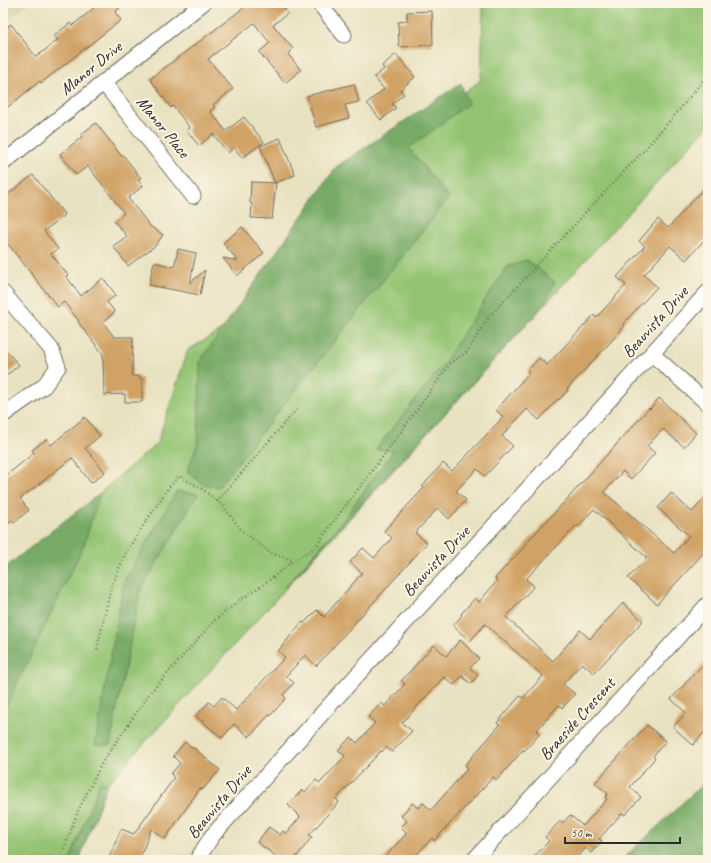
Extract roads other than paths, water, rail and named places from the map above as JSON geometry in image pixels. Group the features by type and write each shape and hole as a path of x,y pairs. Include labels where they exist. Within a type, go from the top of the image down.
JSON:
{"street":[{"name":"Manor Drive","path":"3,163 203,3"},
{"path":"319,3 344,35"},
{"name":"Manor Place","path":"103,82 193,196"},
{"name":"Beauvista Drive","path":"197,860 212,836 708,292"},
{"path":"3,293 51,349 58,367 44,386 3,415"},
{"path":"652,354 708,404"},
{"name":"Braeside Crescent","path":"474,860 708,604"}]}
